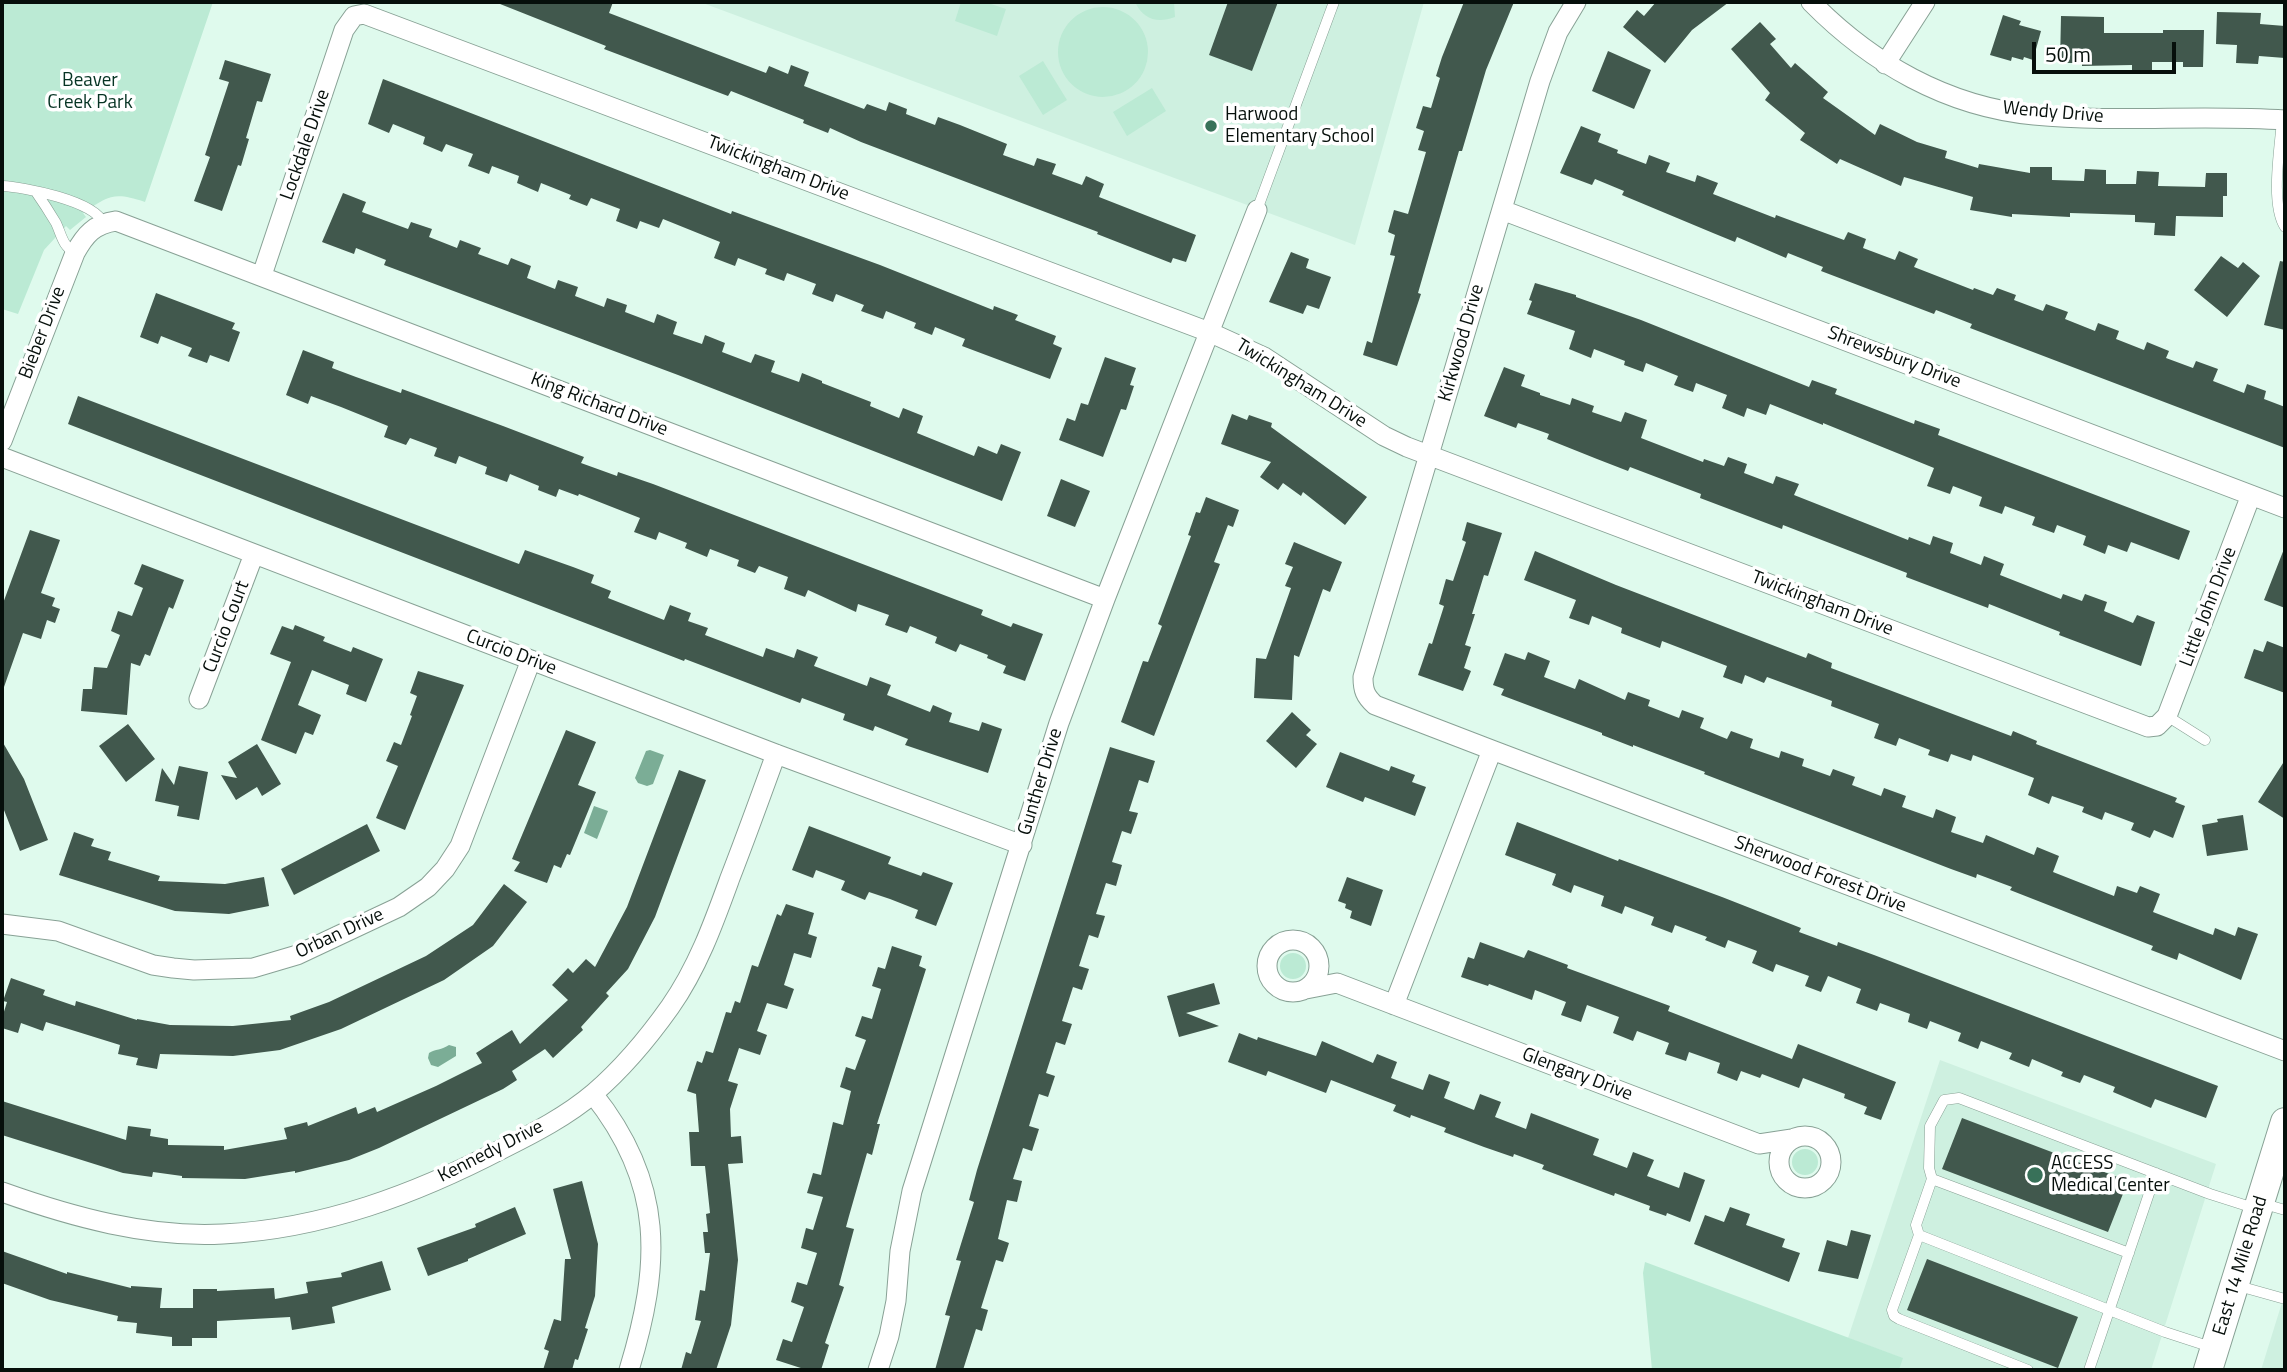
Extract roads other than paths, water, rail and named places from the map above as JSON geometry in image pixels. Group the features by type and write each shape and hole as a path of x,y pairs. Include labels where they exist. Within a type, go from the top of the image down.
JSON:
{"main road":[{"name":"East 14 Mile Road","path":"2212,1359 2235,1285 2268,1208 2285,1122"}],"street":[{"name":"Kirkwood Drive","path":"1363,689 1363,677 1540,81 1558,32 1576,2"},
{"name":"Wendy Drive","path":"1811,2 1841,30 1885,64 1946,94 1991,108 2033,115 2284,120"},
{"path":"1885,64 1925,2"},
{"name":"Lockdale Drive","path":"262,275 344,30 354,16"},
{"name":"Twickingham Drive","path":"354,16 373,16 1209,332 1264,357 1384,436 1430,454 2140,725 2157,726 2166,718"},
{"name":"Gunther Drive","path":"878,1370 896,1301 900,1251 912,1191 1059,723 1257,210"},
{"name":"Shrewsbury Drive","path":"1502,210 2285,508"},
{"name":"King Richard Drive","path":"98,226 116,221 262,275 1105,599"},
{"name":"Bieber Drive","path":"2,441 75,253 83,238 98,226"},
{"name":"Curcio Drive","path":"2,457 776,754 1022,845"},
{"name":"Little John Drive","path":"2166,718 2251,495"},
{"name":"Curcio Court","path":"199,699 254,554"},
{"name":"Orban Drive","path":"2,923 58,931 153,965 194,970 228,970 278,962 399,906 428,887 445,869 460,846 531,660"},
{"name":"Sherwood Forest Drive","path":"1363,689 1375,705 2285,1051"},
{"path":"1394,1005 1492,750"},
{"name":"Kennedy Drive","path":"2,1192 75,1215 127,1227 221,1234 278,1229 355,1213 481,1160 536,1132 593,1094 640,1047 672,1004 700,956 776,754"},
{"name":"Glengary Drive","path":"1338,983 1291,992 1276,986 1268,971 1270,954 1284,942 1292,940 1309,946 1338,983 1759,1144 1792,1184 1808,1188 1823,1181 1831,1167 1829,1151 1818,1139 1810,1136 1759,1144"},
{"path":"1306,989 1318,975 1318,959"},
{"path":"593,1094 625,1139 642,1178 651,1231 651,1258 643,1320 629,1370"},
{"path":"1781,1170 1781,1153 1792,1139"}],"lane":[{"path":"1257,210 1334,2"},
{"path":"2284,120 2277,203 2285,227"},
{"path":"2,186 19,187 60,197 86,207 102,218 98,226"},
{"path":"36,192 56,224 62,242 75,253"},
{"path":"2166,718 2205,740"},
{"path":"2028,1370 1894,1316 1893,1303 1919,1235 1916,1225 1932,1179 1929,1168 1930,1126 1944,1100 1959,1098 2210,1194 2268,1208"},
{"path":"2089,1370 2156,1173"},
{"path":"1932,1179 2129,1253"},
{"path":"1919,1235 2165,1332 2212,1359"},
{"path":"2235,1285 2285,1299"}],"place":[{"name":"Harwood Elementary School","path":"1211,126"},
{"name":"ACCESS Medical Center","path":"2035,1175"}],"park label":[{"name":"Beaver Creek Park","path":"90,92"}]}
